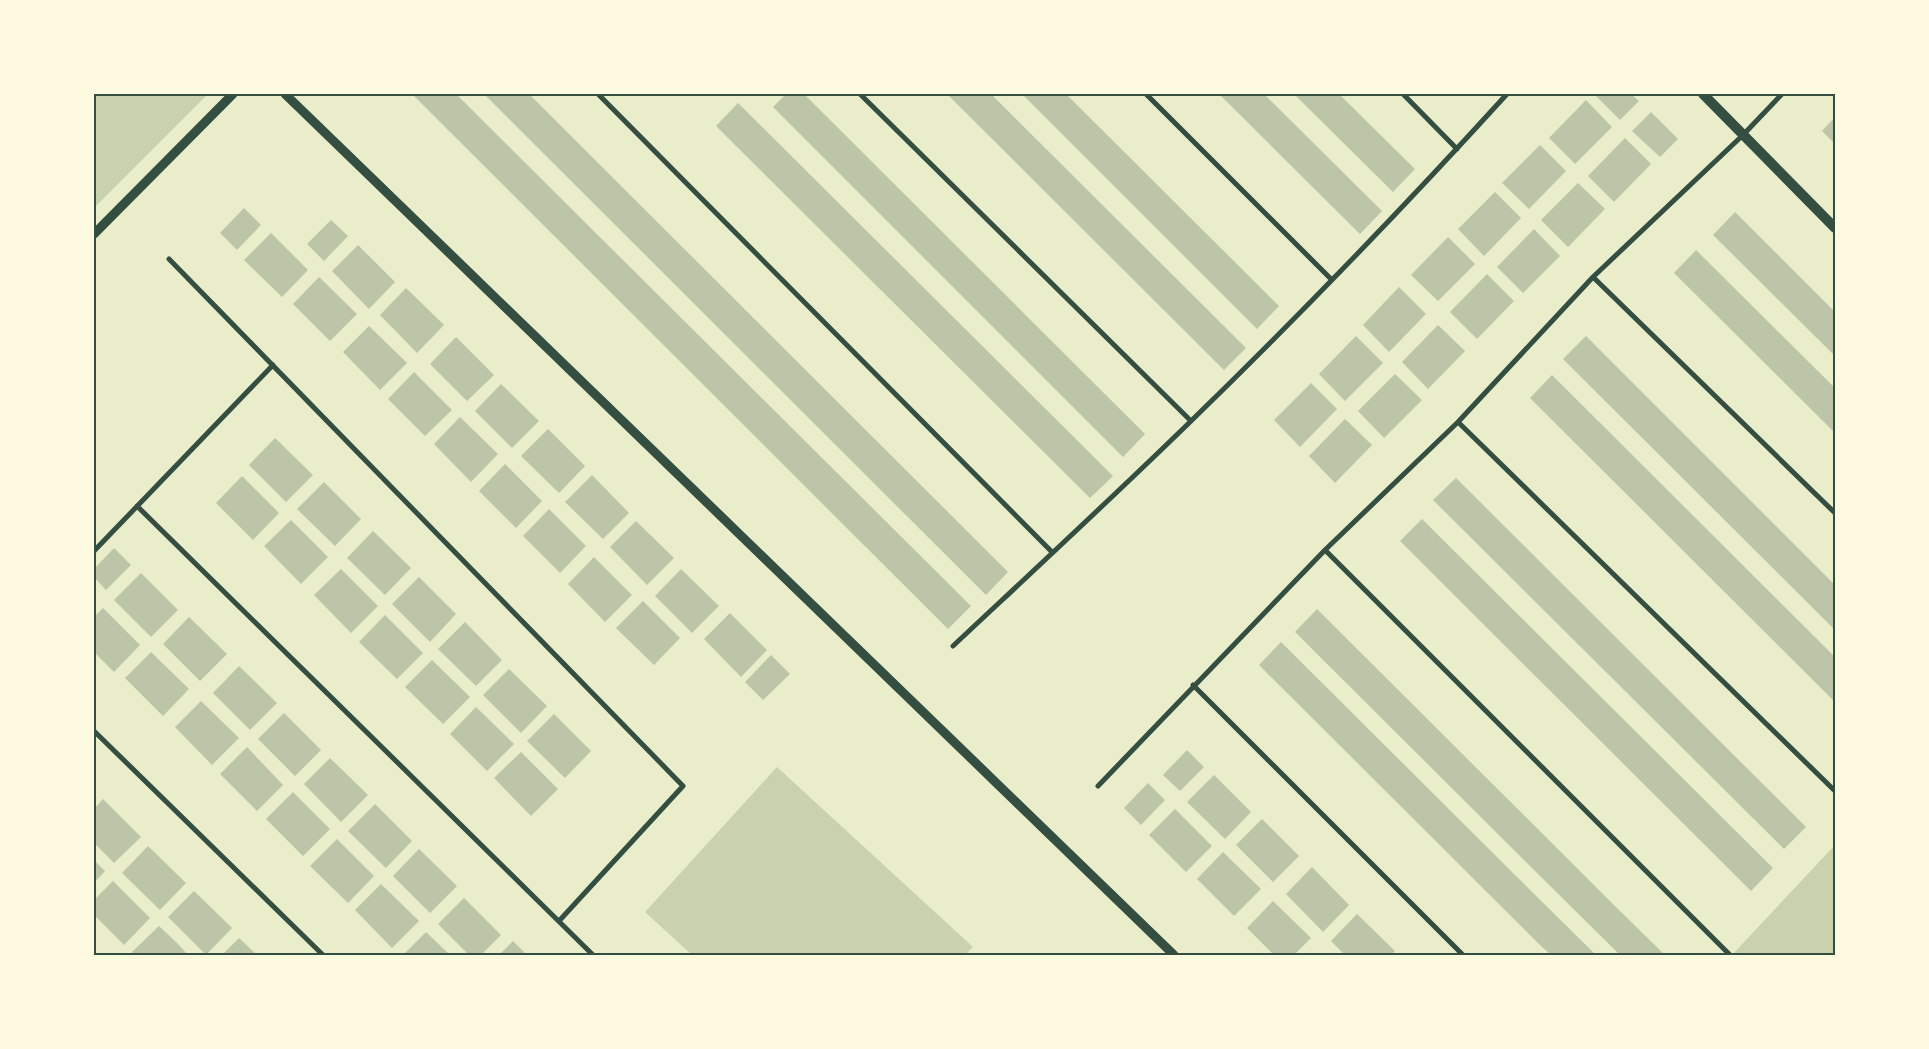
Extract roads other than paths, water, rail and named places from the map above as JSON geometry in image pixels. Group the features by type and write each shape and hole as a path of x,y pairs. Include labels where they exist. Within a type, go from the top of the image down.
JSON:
{"main road":[{"path":"1703,94 1835,228"}],"street":[{"path":"94,234 233,94"},
{"path":"285,94 1174,955"},
{"path":"598,94 1052,552"},
{"path":"860,94 1191,421"},
{"path":"1146,94 1331,279"},
{"path":"1403,94 1457,149"},
{"path":"952,646 1191,421 1457,149 1507,94"},
{"path":"1098,786 1324,550 1458,422 1593,277 1743,135 1782,94"},
{"path":"169,259 683,786 559,922"},
{"path":"1593,277 1835,513"},
{"path":"94,551 273,365"},
{"path":"1458,422 1835,791"},
{"path":"137,506 593,955"},
{"path":"1324,550 1729,954"},
{"path":"1194,685 1463,955"},
{"path":"94,731 323,955"}]}
